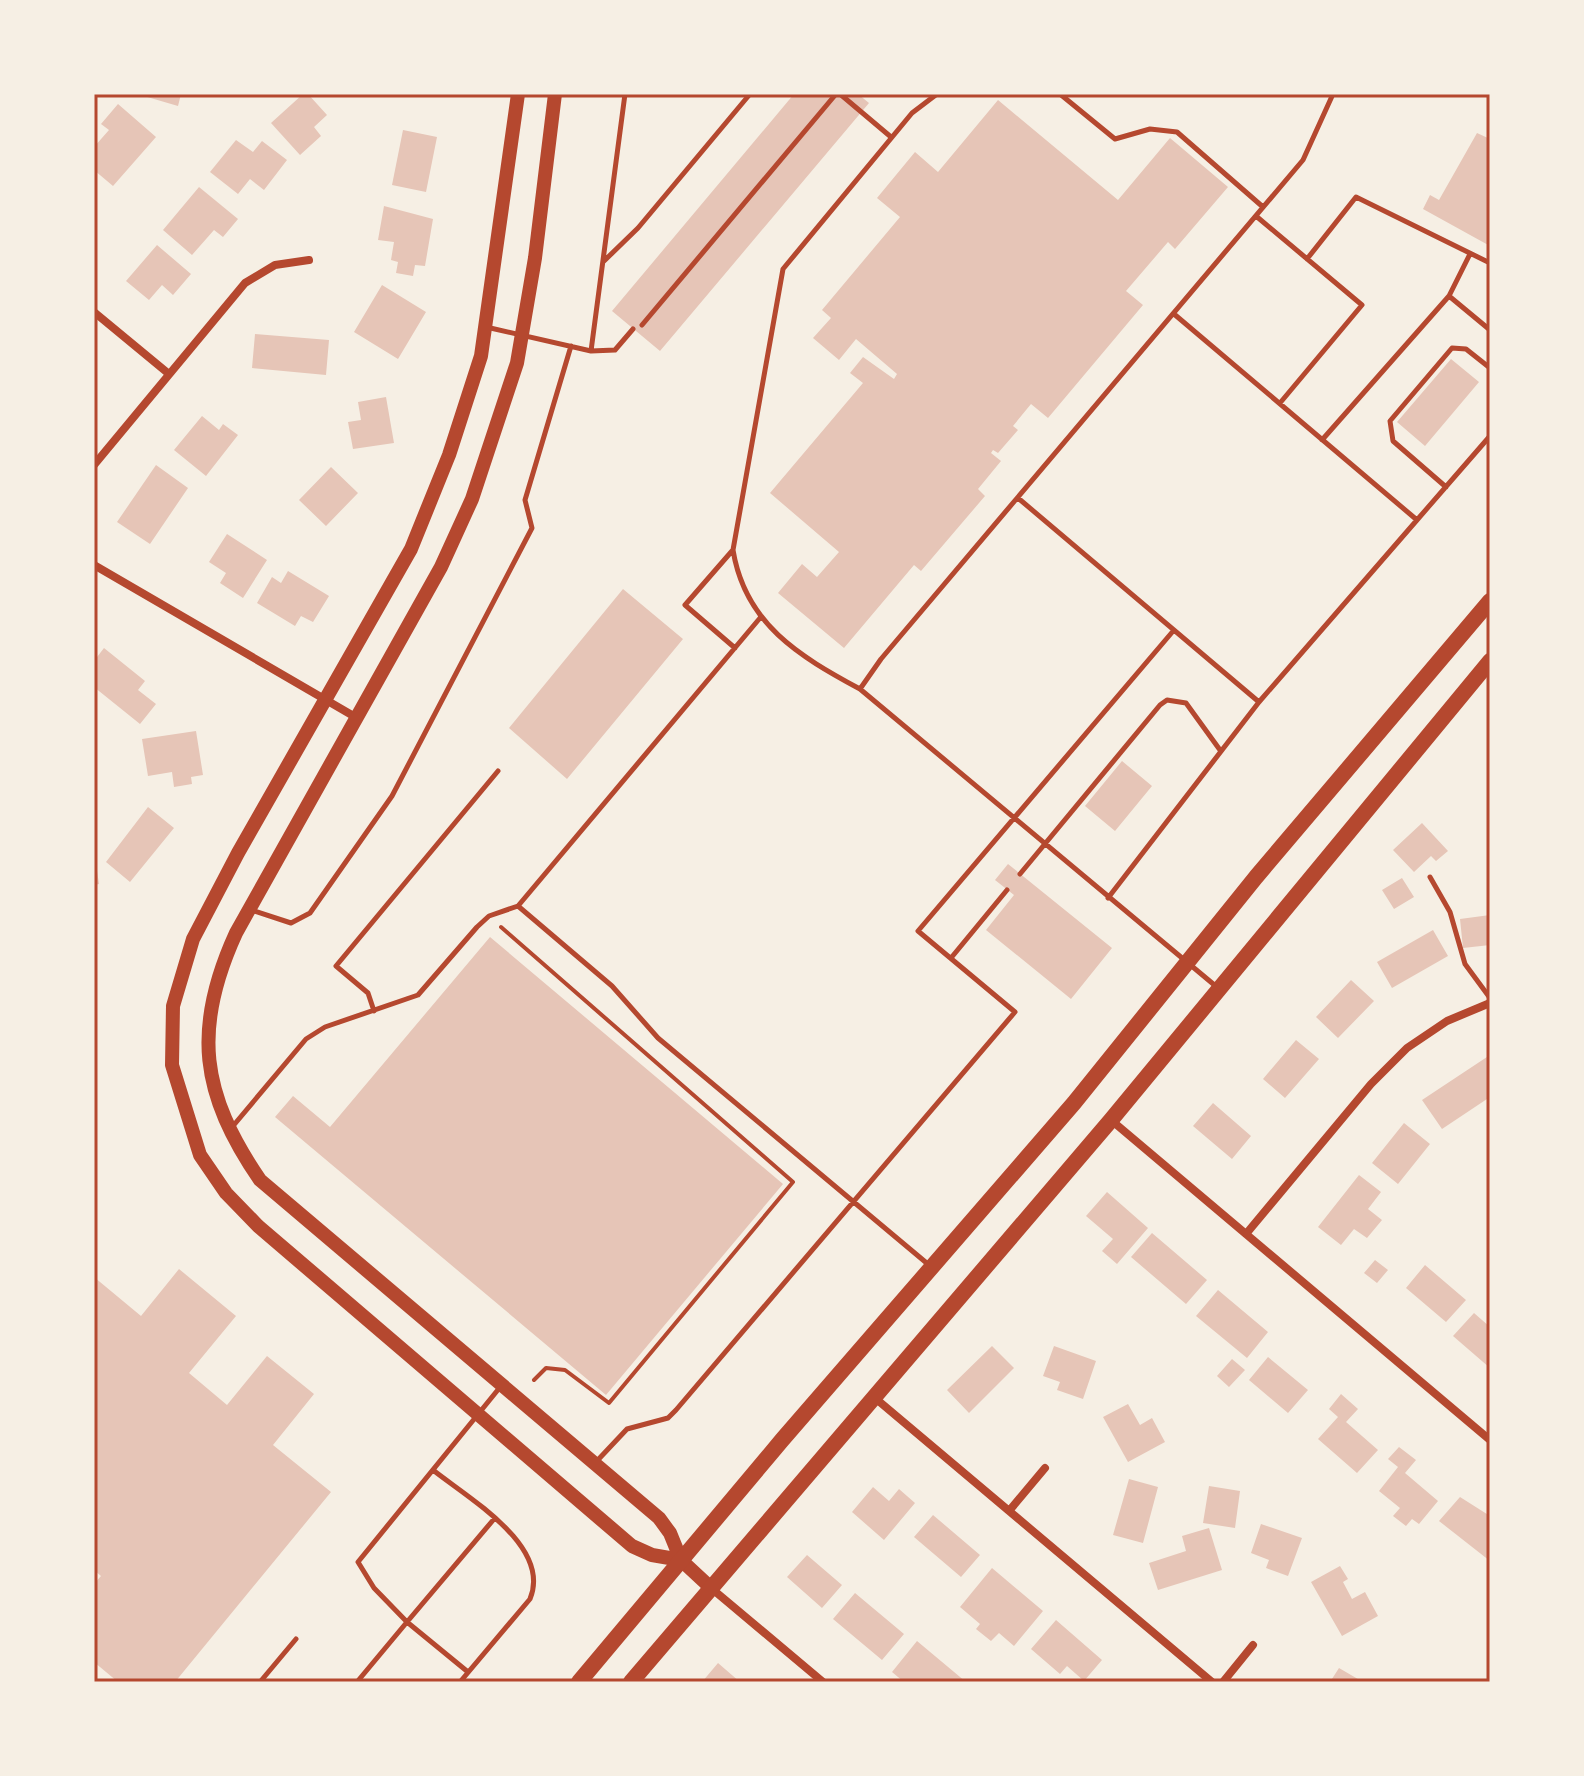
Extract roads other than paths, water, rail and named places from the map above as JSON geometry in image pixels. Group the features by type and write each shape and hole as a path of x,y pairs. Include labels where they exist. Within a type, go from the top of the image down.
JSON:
{"main road":[{"path":"579,1682 1074,1103 1186,962 1490,601"},
{"path":"631,1682 1111,1120 1490,661"}],"street":[{"path":"518,94 481,356 449,455 411,549 238,853 193,939 173,1006 172,1065 200,1155 226,1193 258,1226 632,1546 652,1555 681,1560"},
{"path":"555,94 523,334 517,363 472,499 441,567 248,909 218,971 210,1015 215,1099 229,1130 260,1180 659,1518 670,1533 681,1560 823,1682"},
{"path":"94,465 245,283 275,265 309,260"},
{"path":"94,312 169,374"},
{"path":"94,565 357,718"},
{"path":"1246,1234 1371,1084 1407,1048 1447,1021 1490,1001"},
{"path":"1111,1120 1490,1440"},
{"path":"875,1398 1212,1682"},
{"path":"1009,1511 1045,1468"},
{"path":"1223,1682 1253,1645"}],"lane":[{"path":"591,351 625,94"},
{"path":"602,263 638,228 750,94"},
{"path":"642,325 838,94 891,137"},
{"path":"937,94 912,113 783,269 733,550 738,579 760,618 806,660 860,689 1219,989"},
{"path":"1060,94 1115,139 1150,129 1177,132 1263,207"},
{"path":"860,689 881,659 1303,160 1333,94"},
{"path":"1307,259 1356,197 1490,263"},
{"path":"1256,216 1362,305 1280,403"},
{"path":"1322,440 1449,296 1470,254"},
{"path":"1449,296 1490,330"},
{"path":"1174,314 1417,520"},
{"path":"485,326 591,351 615,350 633,329"},
{"path":"248,909 291,923 301,920 331,887 392,796 532,528 525,500 571,346"},
{"path":"1446,487 1393,441 1390,421 1452,348 1466,349 1490,368"},
{"path":"1108,898 1259,702 1490,436"},
{"path":"1018,498 1259,702"},
{"path":"733,550 685,605 735,648"},
{"path":"229,1130 306,1039 325,1027 418,995 489,916 518,906 760,618"},
{"path":"594,1463 627,1429 668,1418 676,1410 1015,1012 918,931 1174,630"},
{"path":"1020,874 1151,713 1167,700 1186,703 1220,750"},
{"path":"374,1011 368,993 336,966 498,771"},
{"path":"1430,877 1450,912 1465,964 1490,1001"},
{"path":"951,958 1007,890"},
{"path":"518,906 612,986 658,1038 932,1267"},
{"path":"468,1672 407,1622 374,1588 358,1562 501,1386"},
{"path":"433,1469 514,1535 528,1554 534,1588 530,1599 460,1682"},
{"path":"357,1682 494,1519"},
{"path":"260,1682 296,1639"}]}
